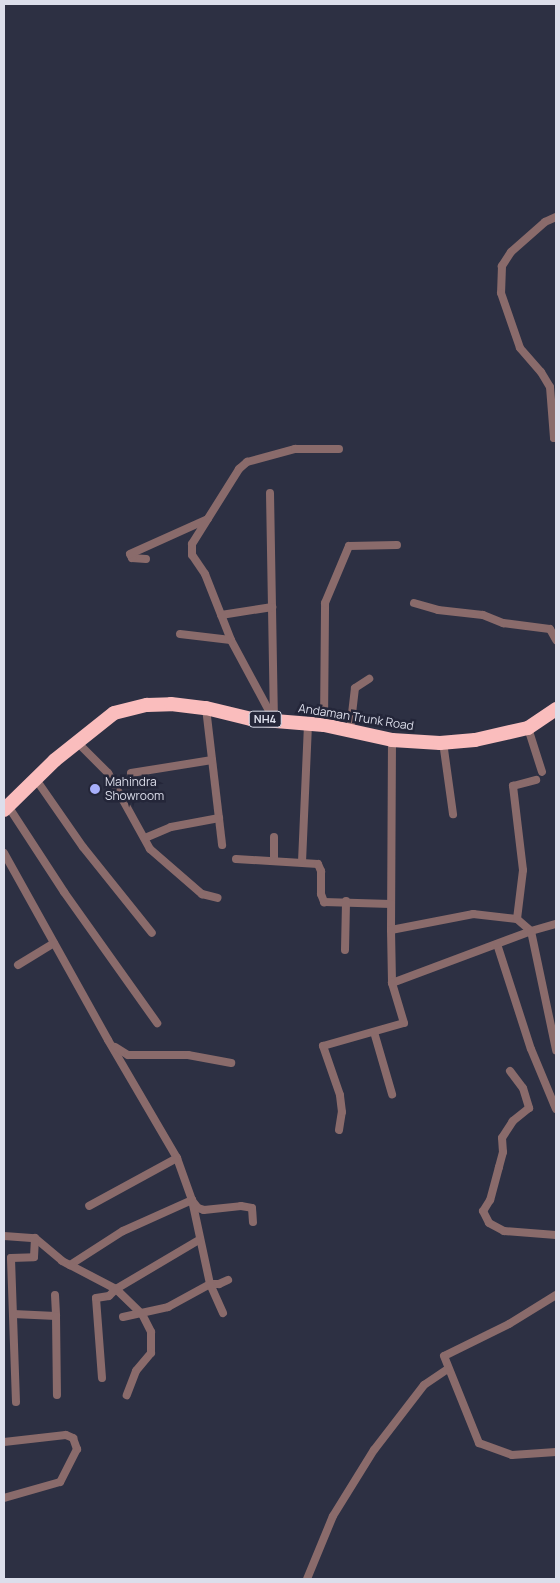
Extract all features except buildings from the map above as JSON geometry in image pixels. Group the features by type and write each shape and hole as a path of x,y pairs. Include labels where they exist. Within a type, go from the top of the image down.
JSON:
{"highway":[{"name":"Andaman Trunk Road","path":"6,808 35,778 114,713 147,705 171,704 206,708 251,718 324,725 392,740 444,742 475,740 528,728 556,709"}],"street":[{"path":"556,217 546,222 511,252 502,266 501,293 520,348 541,372 550,387 554,438 556,438"},
{"path":"274,720 231,640 205,574 192,555 192,544 239,469 247,462 295,450 339,448"},
{"path":"270,493 274,720"},
{"path":"146,559 132,558 130,554 208,519"},
{"path":"324,725 325,603 348,546 397,545"},
{"path":"414,604 438,610 483,615 503,623 550,629 556,640"},
{"path":"221,616 272,607"},
{"path":"180,634 231,640"},
{"path":"350,731 355,688 369,679"},
{"path":"206,708 222,846"},
{"path":"302,862 308,723"},
{"path":"528,728 542,772"},
{"path":"339,1130 342,1112 340,1095 323,1046 404,1023 392,983 392,740"},
{"path":"78,742 108,773 150,849 202,894 218,898"},
{"path":"444,742 453,814"},
{"path":"131,773 212,760"},
{"path":"35,778 83,847 152,934"},
{"path":"517,919 523,870 514,786 536,780"},
{"path":"6,808 157,1023"},
{"path":"145,838 171,827 219,818"},
{"path":"274,838 274,861"},
{"path":"4,853 108,1040 177,1158 198,1219 199,1240 210,1284 223,1313"},
{"path":"236,859 318,864 321,871 321,894 324,902 391,904"},
{"path":"345,950 346,902"},
{"path":"391,930 473,914 517,919 531,931 556,1050"},
{"path":"392,983 531,931 556,924"},
{"path":"18,965 54,943"},
{"path":"497,944 531,1050 556,1109"},
{"path":"374,1032 392,1094"},
{"path":"108,1040 119,1052 128,1055 188,1055 231,1063"},
{"path":"510,1071 523,1088 529,1108 514,1121 502,1138 501,1160 490,1200 484,1211 489,1223 504,1231 556,1236"},
{"path":"89,1206 177,1158"},
{"path":"192,1200 198,1208 204,1210 241,1206 252,1208 254,1222"},
{"path":"70,1265 123,1232 192,1200"},
{"path":"4,1236 35,1238 62,1261 116,1289 142,1314 151,1332 152,1353 136,1371 127,1395"},
{"path":"16,1402 11,1258 34,1257 35,1238"},
{"path":"102,1378 96,1298 109,1296 116,1289 199,1240"},
{"path":"123,1317 168,1307 210,1284 219,1284 228,1280"},
{"path":"56,1295 57,1395"},
{"path":"556,1295 509,1324 444,1356 479,1443 512,1454 556,1452"},
{"path":"13,1314 56,1316"},
{"path":"307,1579 334,1516 374,1450 424,1384 448,1369"},
{"path":"4,1442 66,1435 73,1438 77,1449 60,1482 4,1498"}],"place":[{"name":"Mahindra Showroom","path":"95,789"}]}
